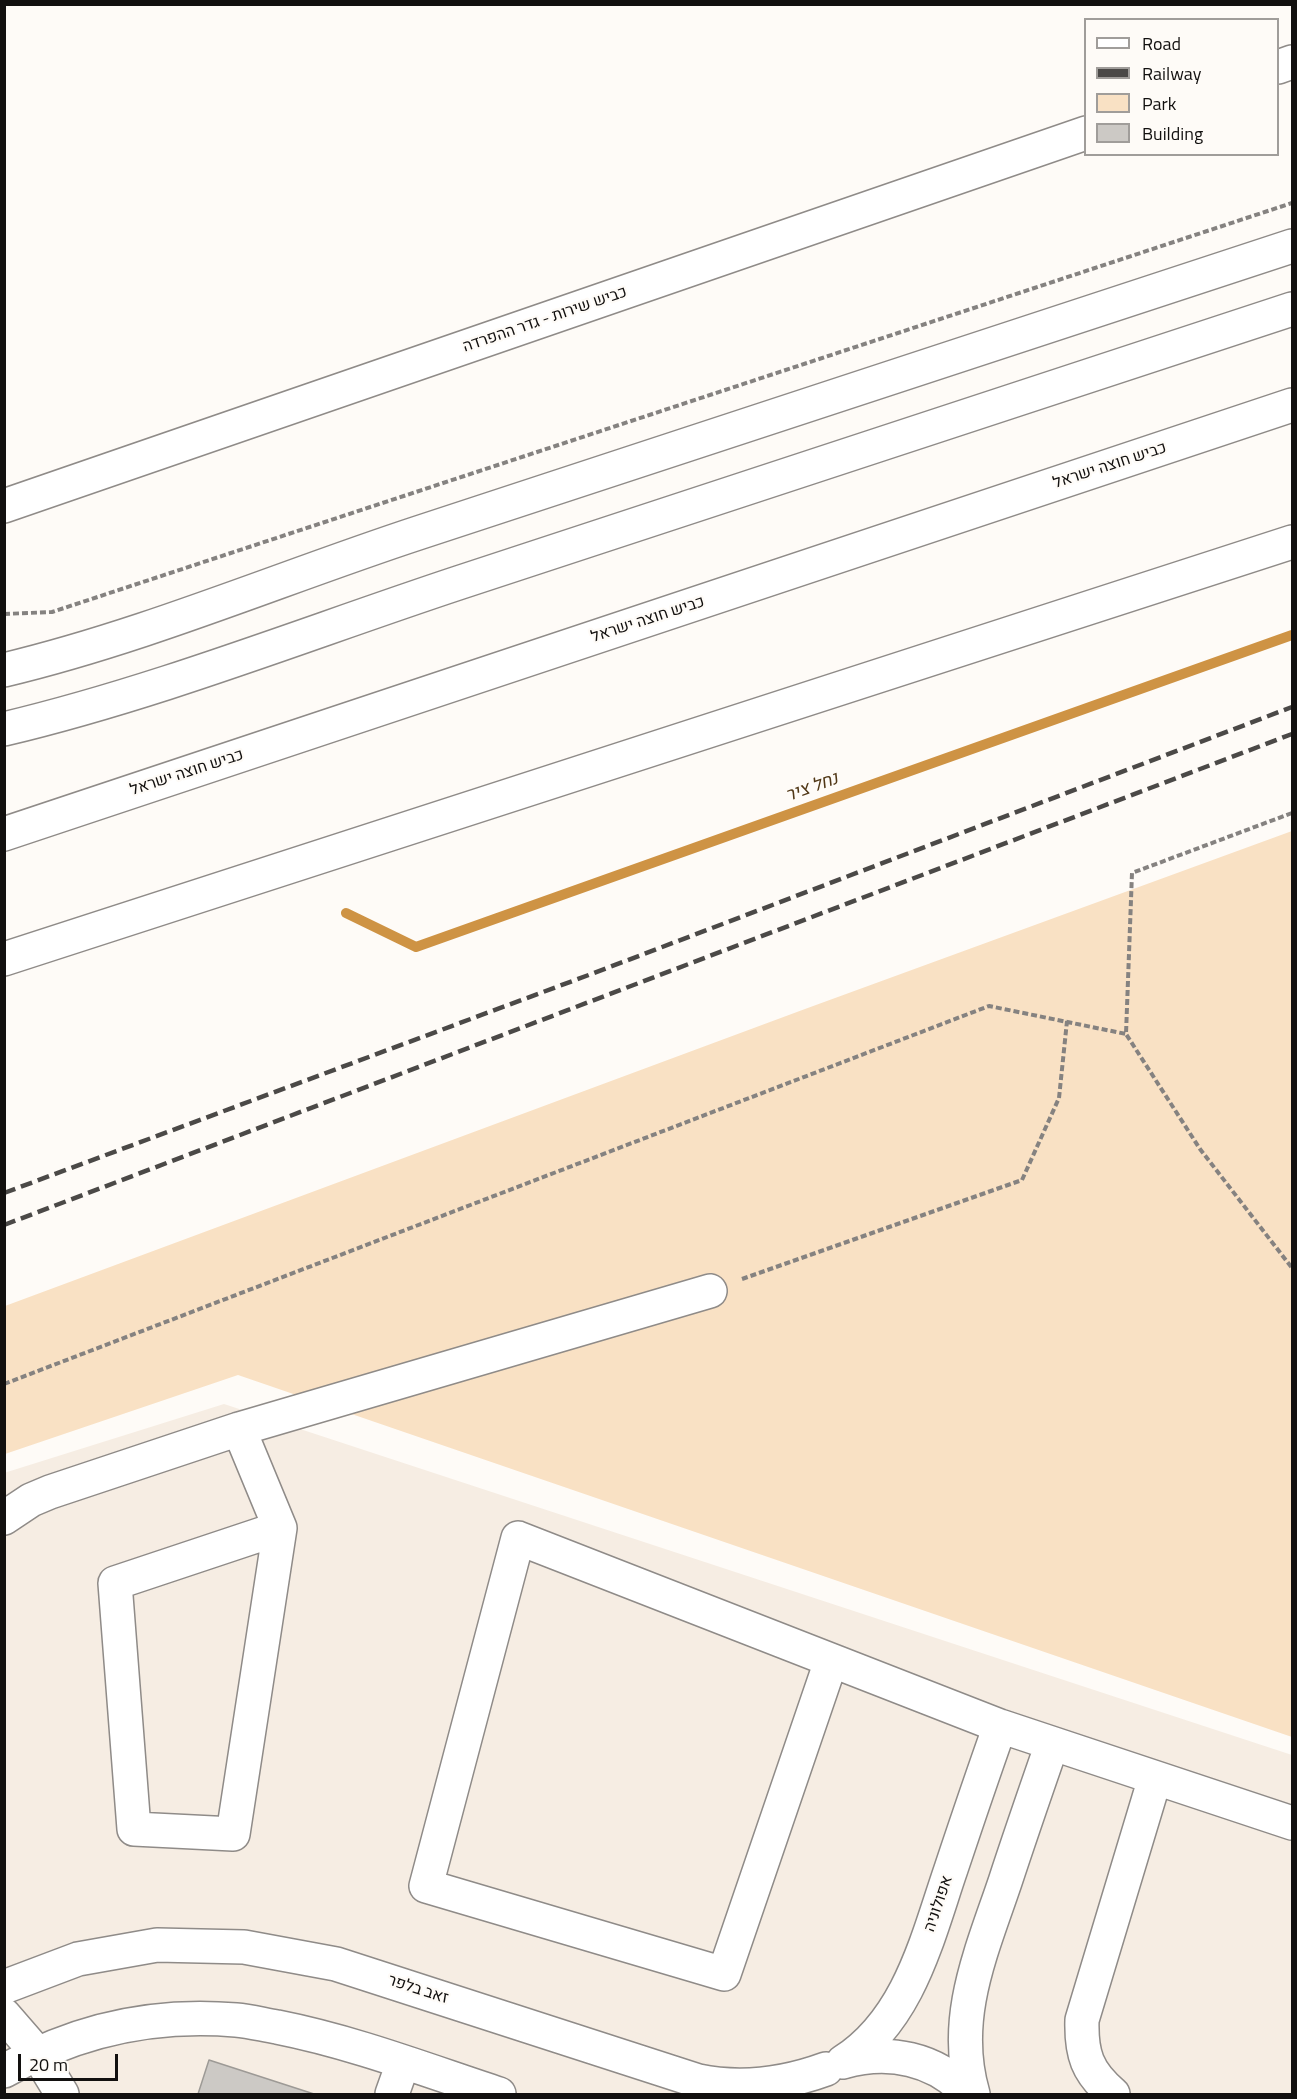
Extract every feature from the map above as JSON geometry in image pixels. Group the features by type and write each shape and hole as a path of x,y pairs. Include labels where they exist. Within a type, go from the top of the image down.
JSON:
{"main road":[{"name":"כביש שירות - גדר ההפרדה","path":"4,506 1084,135"},
{"path":"4,670 47,660 382,545 1293,246"},
{"path":"4,729 62,715 224,664 406,601 1293,309"},
{"name":"כביש חוצה ישראל","path":"4,834 1293,405"},
{"path":"4,959 1293,542"},
{"path":"4,1518 31,1500 50,1492 239,1429 710,1291"},
{"path":"239,1429 280,1528 233,1834 134,1828 115,1583 280,1528"},
{"path":"831,1661 724,1974 426,1886 518,1538 1000,1726 1293,1823"},
{"name":"אפולוניה","path":"795,2094 811,2079 864,2047 882,2028 906,1991 925,1946 1000,1726"},
{"path":"973,2094 966,2053 965,2026 972,1980 1052,1744"},
{"path":"1113,2094 1099,2082 1086,2063 1081,2038 1082,2020 1155,1778"},
{"name":"זאב בלפר","path":"4,1986 78,1959 157,1945 244,1947 336,1964 698,2081 725,2085 766,2085 806,2076 835,2065"},
{"path":"4,2015 37,2053 62,2094"},
{"path":"4,2071 37,2053 97,2031 164,2020 237,2020 318,2035 499,2094"},
{"path":"835,2065 861,2057 899,2056 916,2060 948,2076 968,2094"},
{"path":"392,2094 403,2063"}],"path":[{"path":"4,614 52,612 1293,203"},
{"path":"1293,813 1132,873 1126,1034 1200,1149 1293,1268"},
{"path":"4,1384 989,1006 1126,1034"},
{"path":"710,1291 1022,1180 1059,1098 1067,1021"}],"shaded area":[{"path":"224,1404 1292,1755 1292,2094 5,2094 4,1473"}],"green space":[{"path":"1292,831 1292,1737 238,1375 5,1454 5,1306"}],"building":[{"path":"209,2060 314,2094 198,2094"}],"waterway":[{"name":"נחל ציר","path":"346,913 416,947 1292,635"}],"railway":[{"path":"4,1193 594,973 1292,707"},
{"path":"4,1225 1292,734"}]}
